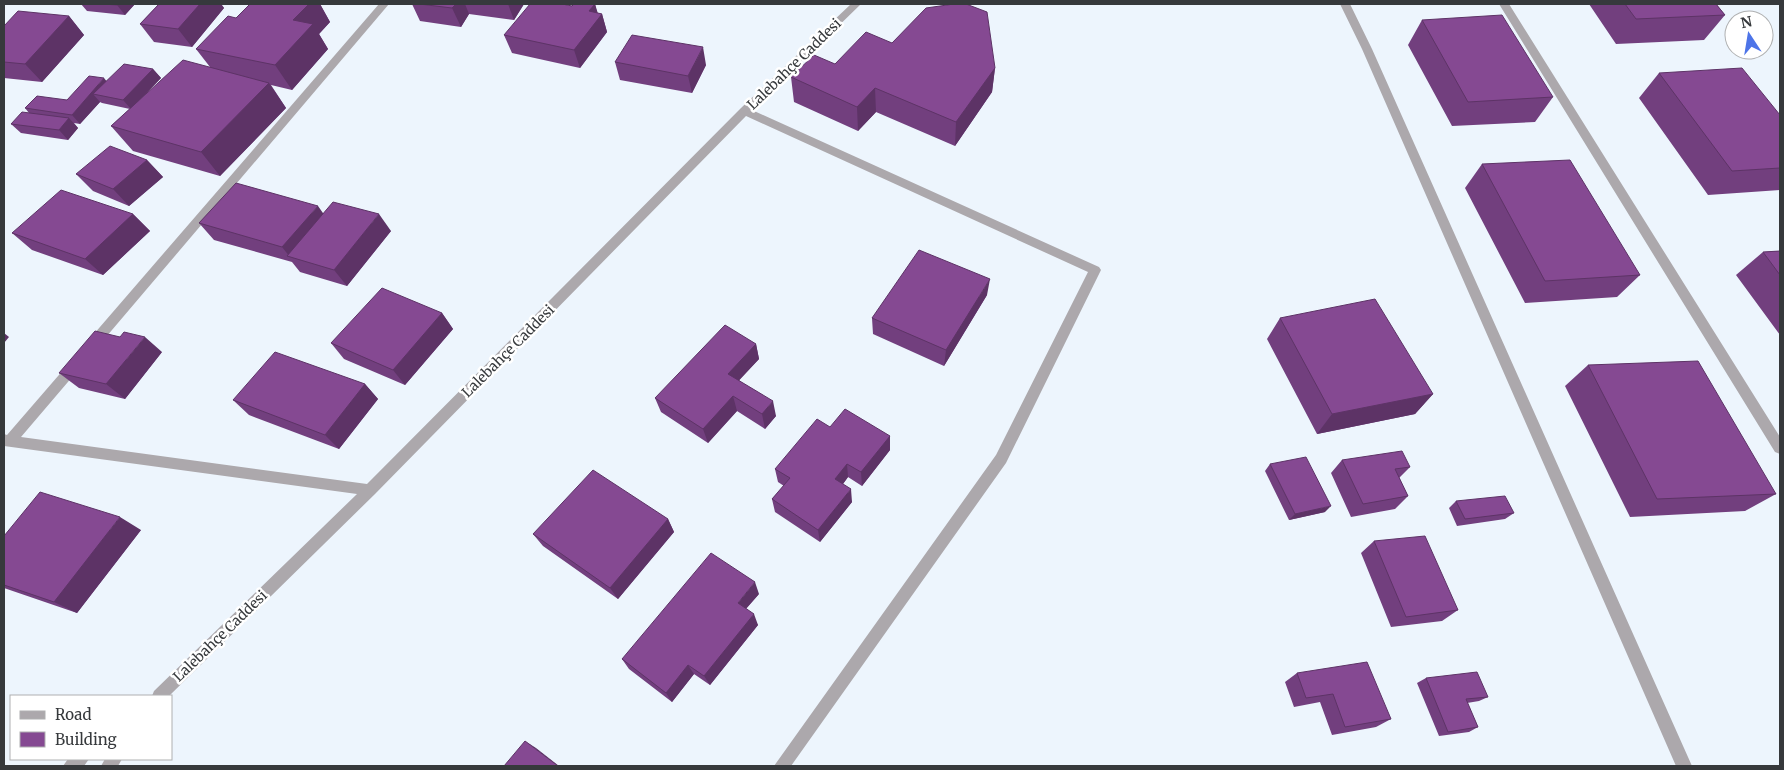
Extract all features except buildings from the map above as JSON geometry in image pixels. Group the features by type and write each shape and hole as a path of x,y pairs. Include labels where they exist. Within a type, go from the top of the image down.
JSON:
{"street":[{"path":"7,440 384,4"},
{"name":"Lalebahçe Caddesi","path":"159,695 370,490 745,111 856,4"},
{"path":"1345,4 1375,67 1684,766"},
{"path":"1504,4 1780,448"},
{"path":"745,111 1095,270 1001,459 782,766"},
{"path":"7,440 370,490"}]}
